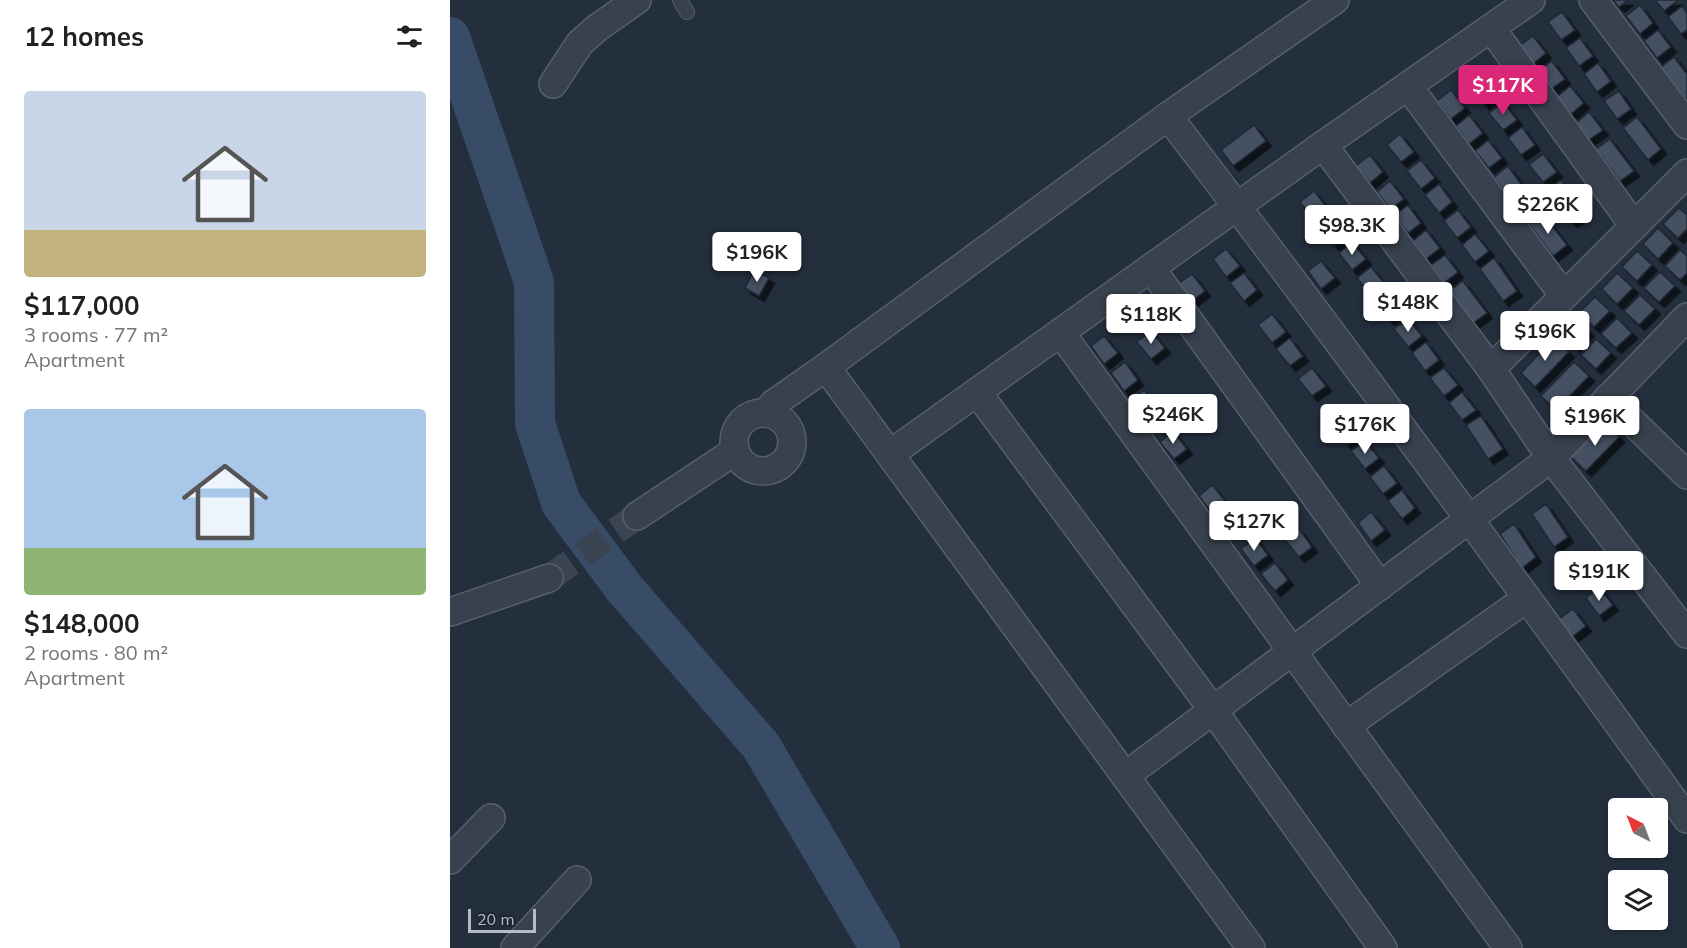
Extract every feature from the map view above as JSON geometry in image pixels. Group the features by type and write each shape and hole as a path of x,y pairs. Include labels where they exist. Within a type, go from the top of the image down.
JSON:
{"street":[{"path":"553,84 580,43 637,0"},
{"path":"767,413 773,404 1168,116 1335,0"},
{"path":"890,454 1323,145 1531,0"},
{"path":"1593,0 1687,125"},
{"path":"1491,28 1634,226"},
{"path":"1408,86 1564,296"},
{"path":"1168,116 1470,519 1687,819"},
{"path":"1323,145 1491,369 1551,458 1687,634"},
{"path":"1491,369 1687,173"},
{"path":"1151,268 1380,586"},
{"path":"1125,776 1551,458 1686,319"},
{"path":"1060,333 1508,948"},
{"path":"826,367 1251,948"},
{"path":"977,392 1213,710 1383,948"},
{"path":"1608,398 1687,475"},
{"path":"759,412 774,414 787,423 793,438 790,453 781,465 766,471 751,469 739,460 735,451 733,446 735,430 745,418 759,412"},
{"path":"637,516 735,451"},
{"path":"450,612 549,578"},
{"path":"1346,726 1527,598"},
{"path":"450,860 491,818"},
{"path":"515,948 577,880"}],"building":[{"path":"1613,0 1628,0 1619,7"},
{"path":"1655,0 1677,0 1677,1 1664,11"},
{"path":"1640,5 1653,23 1640,34 1626,16"},
{"path":"1682,6 1687,13 1687,30 1681,34 1668,17"},
{"path":"1562,12 1575,30 1561,40 1548,22"},
{"path":"1658,30 1671,47 1657,58 1644,41"},
{"path":"1533,36 1546,53 1533,64 1519,46"},
{"path":"1580,38 1593,56 1579,66 1566,48"},
{"path":"1674,57 1687,74 1687,98 1685,99 1661,67"},
{"path":"1552,61 1565,79 1551,89 1537,72"},
{"path":"1598,63 1611,81 1597,92 1584,74"},
{"path":"1485,77 1498,94 1484,105 1471,87"},
{"path":"1570,86 1584,103 1571,114 1557,97"},
{"path":"1451,90 1465,108 1451,119 1437,101"},
{"path":"1619,91 1631,109 1617,119 1604,101"},
{"path":"1503,102 1517,120 1503,130 1489,113"},
{"path":"1589,112 1603,130 1589,140 1576,123"},
{"path":"1469,115 1483,133 1469,144 1456,126"},
{"path":"1637,117 1661,149 1648,160 1623,128"},
{"path":"1254,125 1266,141 1233,166 1221,150"},
{"path":"1522,127 1535,145 1521,155 1508,138"},
{"path":"1400,134 1414,152 1401,162 1387,145"},
{"path":"1610,139 1634,171 1620,181 1596,149"},
{"path":"1488,140 1502,158 1489,168 1475,151"},
{"path":"1543,154 1557,172 1543,182 1529,165"},
{"path":"1370,155 1383,172 1370,183 1356,166"},
{"path":"1421,160 1435,178 1421,189 1407,171"},
{"path":"1508,166 1521,184 1507,195 1494,177"},
{"path":"1561,180 1586,212 1572,222 1547,190"},
{"path":"1390,181 1404,199 1390,209 1377,192"},
{"path":"1439,184 1452,202 1439,213 1425,195"},
{"path":"1527,189 1540,207 1526,217 1512,200"},
{"path":"1314,191 1328,209 1314,220 1300,202"},
{"path":"1408,205 1421,223 1408,233 1394,216"},
{"path":"1679,208 1687,215 1687,229 1678,238 1663,224"},
{"path":"1458,210 1471,227 1457,238 1444,221"},
{"path":"1542,213 1567,245 1553,256 1529,224"},
{"path":"1335,218 1348,235 1334,246 1321,229"},
{"path":"1658,228 1673,243 1658,259 1643,244"},
{"path":"1426,230 1440,248 1426,259 1413,241"},
{"path":"1475,234 1489,251 1475,262 1462,245"},
{"path":"1352,242 1366,259 1352,270 1339,253"},
{"path":"1226,249 1240,266 1226,277 1213,259"},
{"path":"1680,250 1687,256 1687,273 1680,280 1665,266"},
{"path":"1637,251 1652,265 1637,281 1622,267"},
{"path":"1445,255 1458,272 1444,283 1431,265"},
{"path":"1494,258 1517,291 1503,301 1480,269"},
{"path":"1321,261 1335,278 1321,289 1308,271"},
{"path":"1371,267 1385,284 1371,295 1357,278"},
{"path":"754,270 769,278 759,296 745,288"},
{"path":"1660,272 1675,286 1659,302 1644,288"},
{"path":"1244,273 1257,290 1244,301 1230,283"},
{"path":"1617,273 1633,288 1617,304 1602,289"},
{"path":"1192,274 1205,291 1192,301 1178,284"},
{"path":"1463,281 1487,313 1473,323 1449,291"},
{"path":"1389,292 1403,309 1389,320 1375,303"},
{"path":"1640,295 1655,309 1639,325 1624,311"},
{"path":"1595,297 1610,311 1594,327 1579,313"},
{"path":"1272,314 1286,332 1272,343 1258,325"},
{"path":"1574,317 1589,331 1574,347 1559,333"},
{"path":"1617,318 1632,333 1616,348 1601,334"},
{"path":"1408,319 1422,336 1408,347 1394,329"},
{"path":"1151,331 1165,348 1151,359 1137,342"},
{"path":"1104,336 1118,353 1104,364 1091,346"},
{"path":"1290,338 1303,356 1290,366 1276,349"},
{"path":"1554,338 1569,352 1535,387 1521,373"},
{"path":"1596,339 1611,353 1596,369 1581,355"},
{"path":"1426,342 1439,360 1425,371 1412,353"},
{"path":"1125,362 1138,380 1124,391 1111,373"},
{"path":"1574,362 1589,376 1556,410 1541,396"},
{"path":"1312,368 1326,386 1312,396 1298,379"},
{"path":"1444,368 1458,385 1444,396 1430,378"},
{"path":"1144,390 1158,407 1144,418 1131,401"},
{"path":"1462,392 1476,410 1462,420 1449,403"},
{"path":"1481,416 1503,449 1488,459 1466,425"},
{"path":"1347,417 1361,434 1347,445 1333,428"},
{"path":"1605,422 1619,437 1586,471 1571,457"},
{"path":"1173,431 1187,449 1174,459 1160,442"},
{"path":"1365,441 1379,458 1365,469 1351,451"},
{"path":"1384,466 1397,483 1383,494 1370,477"},
{"path":"1212,485 1226,502 1212,513 1199,496"},
{"path":"1402,490 1415,508 1402,519 1388,501"},
{"path":"1546,504 1568,537 1554,547 1532,514"},
{"path":"1371,512 1385,530 1371,541 1358,523"},
{"path":"1514,524 1536,557 1522,568 1500,534"},
{"path":"1299,529 1312,547 1299,557 1285,540"},
{"path":"1255,538 1268,555 1254,566 1241,549"},
{"path":"1576,557 1589,574 1575,585 1562,567"},
{"path":"1275,563 1288,580 1275,591 1261,574"},
{"path":"1599,587 1613,605 1599,616 1586,598"},
{"path":"1573,609 1586,626 1572,637 1559,619"}],"waterway":[{"path":"450,37 534,282 535,423 561,503 624,588 761,746 880,948"}],"tunnel":[{"path":"549,578 637,516"}]}
